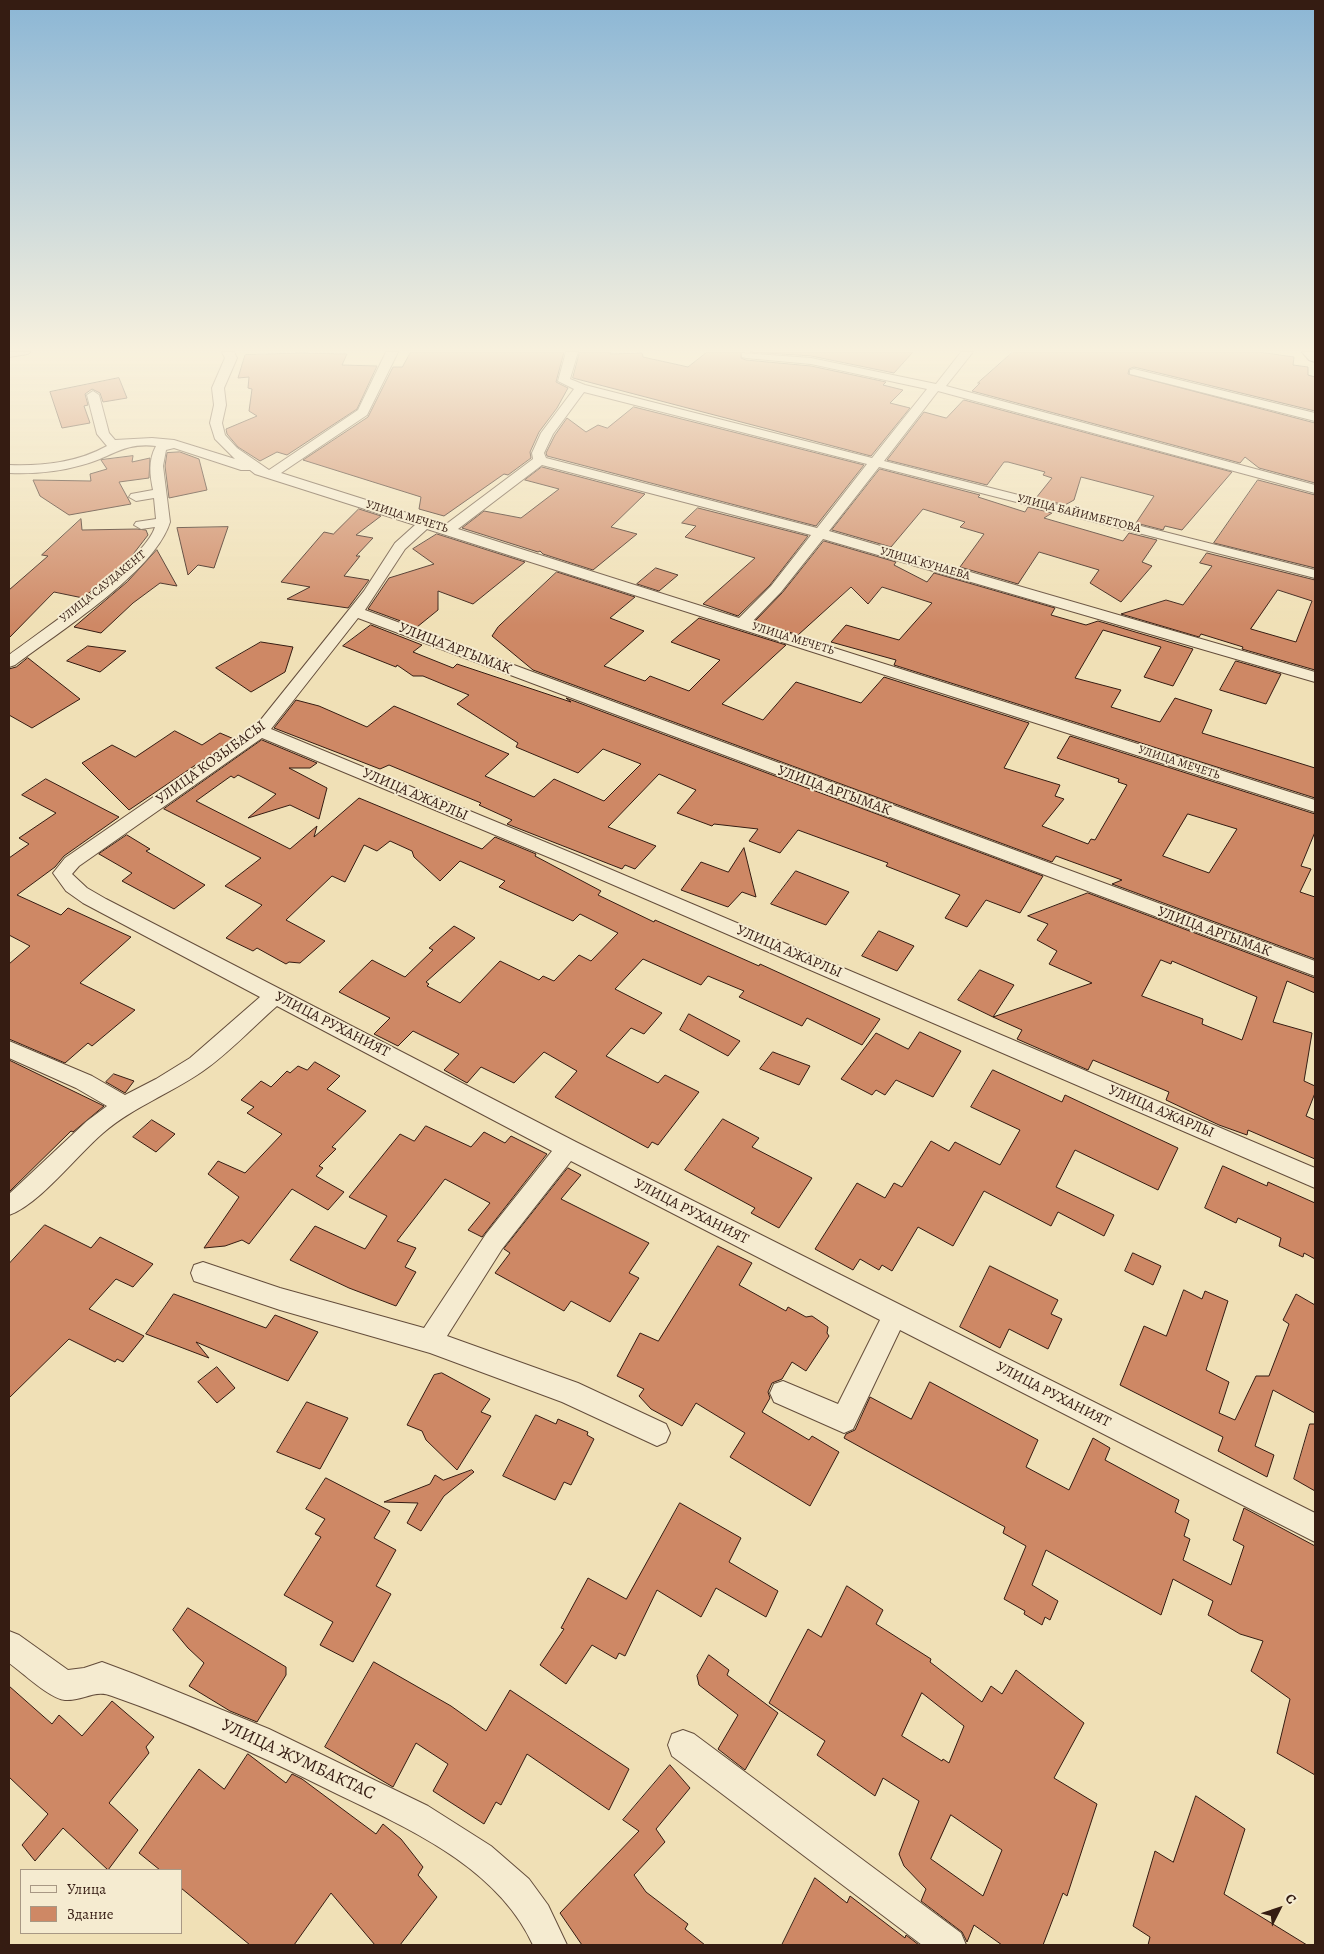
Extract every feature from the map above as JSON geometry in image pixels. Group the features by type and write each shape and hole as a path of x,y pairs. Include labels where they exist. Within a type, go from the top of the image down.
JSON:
{"street":[{"path":"111,443 118,445 139,443"},
{"path":"162,443 198,451 265,472 312,443"},
{"path":"225,443 232,451 265,472"},
{"path":"449,530 539,456 543,443"},
{"name":"УЛИЦА БАЙИМБЕТОВА","path":"801,443 1315,574"},
{"path":"743,623 776,589 891,443"},
{"path":"1145,443 1315,489"},
{"name":"УЛИЦА САУДАКЕНТ","path":"9,662 128,570 150,549 161,531 163,522 161,493 156,467 158,452 169,444"},
{"path":"9,468 44,469 65,466 92,459 118,445"},
{"name":"УЛИЦА КУНАЕВА","path":"539,456 819,533 1315,677"},
{"name":"УЛИЦА МЕЧЕТЬ","path":"265,472 1315,806"},
{"path":"136,497 161,493"},
{"path":"141,524 163,522"},
{"name":"УЛИЦА КОЗЫБАСЫ","path":"72,886 65,880 62,873 72,862 260,731 291,695 370,592 400,546 424,524"},
{"name":"УЛИЦА АРГЫМАК","path":"354,611 1315,969"},
{"name":"УЛИЦА АЖАРЛЫ","path":"260,731 572,860 1315,1178"},
{"name":"УЛИЦА РУХАНИЯТ","path":"72,886 125,917 568,1149 1315,1528"},
{"path":"9,1205 18,1200 96,1127 124,1105 164,1085 197,1064 275,996"},
{"path":"9,1049 84,1082 124,1105"},
{"path":"430,1341 465,1281 510,1218 568,1149"},
{"path":"203,1273 280,1299 430,1341 569,1392 657,1433"},
{"path":"783,1393 844,1420 894,1315"},
{"name":"УЛИЦА ЖУМБАКТАС","path":"9,1645 64,1685 84,1683 102,1677 127,1686 271,1744 439,1827 498,1872 518,1891 538,1916 550,1945"},
{"path":"683,1745 949,1945"}],"building":[{"path":"235,443 305,443 287,455 277,452 260,461"},
{"path":"328,443 534,443 530,452 531,458 508,475 504,474 444,516 419,509 421,497 303,460"},
{"path":"551,443 777,443 864,465 816,526 547,456 546,453"},
{"path":"822,443 881,443 871,456"},
{"path":"900,443 1125,443 1232,472 1182,530 1165,526 1163,530 1136,523 1154,496 1081,477 1074,500 1065,505 1036,498 1052,478 1043,475 1045,472 1008,462 1004,462 987,485 887,460"},
{"path":"1166,443 1315,443 1315,483 1259,468 1245,457 1240,463"},
{"path":"180,452 199,459 207,490 169,498 165,466 167,453"},
{"path":"133,456 132,462 150,458 149,478 119,482 131,504 69,515 40,496 33,480 91,481 90,474 107,469 101,460"},
{"path":"542,467 645,494 611,527 637,534 593,570 543,554 540,551 538,552 462,528 484,511 521,518 559,489 525,480"},
{"path":"880,469 980,495 978,497 1025,512 1028,507 1052,513 1044,518 1123,541 1129,533 1157,540 1142,562 1152,566 1121,602 1090,583 1099,570 1039,552 1018,584 960,567 984,534 960,527 965,522 923,509 891,547 832,530"},
{"path":"1258,480 1315,495 1315,568 1214,543"},
{"path":"698,508 808,536 770,585 738,616 703,604 755,558 685,537 696,526 682,523"},
{"path":"359,509 381,516 356,535 373,538 356,556 360,556 344,576 369,580 348,608 287,599 310,587 281,582 324,532 333,534"},
{"path":"81,519 82,530 137,529 146,530 148,535 131,557 83,598 54,592 9,638 9,590 48,556 42,555"},
{"path":"228,527 214,568 198,565 188,575 177,528"},
{"path":"437,534 525,562 473,604 438,591 438,610 417,627 368,609 389,578 434,564 413,549"},
{"path":"824,541 896,562 894,565 927,582 934,573 1055,608 1051,615 1086,625 1098,621 1193,649 1173,686 1144,677 1161,647 1103,630 1075,678 1121,690 1111,707 1160,722 1175,698 1212,710 1202,733 1315,768 1315,798 894,665 896,660 831,642 846,625 899,640 932,603 882,587 868,604 851,587 798,635 755,621 782,593"},
{"path":"157,550 177,586 160,583 133,603 101,633 74,627 127,582"},
{"path":"1207,553 1315,580 1315,670 1242,649 1243,647 1201,634 1199,637 1121,614 1166,600 1183,605 1212,566 1200,563","holes":["1278,590 1312,601 1296,642 1251,629"]},
{"path":"656,568 678,575 659,591 637,584"},
{"path":"557,572 635,597 610,618 644,631 604,666 645,681 650,676 689,691 720,660 671,642 699,618 786,645 722,704 763,720 796,682 861,703 884,677 1029,723 1004,768 1060,785 1055,796 1064,799 1042,826 1088,844 1091,839 1095,840 1127,785 1118,782 1119,779 1057,758 1070,736 1315,814 1315,832 1301,866 1311,869 1300,892 1315,897 1315,959 1112,884 1122,880 1056,856 1052,862 533,670 492,636 498,627","holes":["1188,814 1237,829 1209,873 1163,856"]},
{"path":"371,625 422,645 413,652 453,668 457,664 571,702 566,698 1043,876 1020,913 986,900 967,927 945,918 960,895 886,866 888,863 798,830 780,853 749,841 758,829 714,824 712,826 677,813 696,790 659,774 608,827 656,846 635,869 625,865 622,869 507,824 512,820 479,805 481,803 389,765 380,769 274,728 296,700 319,706 367,727 394,706 509,754 485,776 534,797 554,779 604,801 641,764 603,749 578,773 516,747 518,743 457,704 469,695 423,676 413,676 397,665 396,667 343,646"},
{"path":"261,642 293,647 285,672 251,692 216,668"},
{"path":"88,646 126,651 100,672 67,661"},
{"path":"28,658 80,699 32,728 9,715 9,669 16,667"},
{"path":"1236,661 1281,674 1266,704 1220,690"},
{"path":"175,731 202,745 220,733 234,739 129,810 82,763 112,745 135,757"},
{"path":"262,740 317,763 310,768 289,768 327,788 319,819 290,805 248,818 276,794 238,775 234,778 231,776 196,801 290,849 317,826 314,837 359,798 482,849 495,837 536,854 535,856 601,891 598,895 654,922 655,920 759,966 760,964 880,1019 862,1045 807,1018 802,1026 739,997 744,991 708,976 701,985 643,959 615,989 662,1013 644,1034 631,1028 606,1056 658,1083 665,1075 699,1092 658,1145 652,1142 648,1148 555,1097 577,1071 544,1052 514,1083 481,1067 467,1083 444,1070 459,1054 413,1031 398,1046 374,1034 390,1018 339,992 372,960 405,977 433,950 429,948 454,926 475,938 426,982 429,984 427,986 460,1003 500,961 539,980 543,976 554,981 579,955 591,961 618,933 580,914 573,921 499,887 505,881 460,861 440,881 414,857 412,851 390,841 377,851 364,845 345,882 332,876 286,920 325,941 300,963 289,962 286,964 257,948 253,951 226,938 262,905 225,886 261,858 164,809"},
{"path":"46,779 119,817 64,856 55,867 17,895 61,915 68,908 131,937 80,983 135,1010 92,1046 88,1043 65,1063 9,1039 9,964 30,946 9,935 9,858 29,844 19,838 56,813 22,795"},
{"path":"127,835 150,849 146,851 205,885 174,909 122,881 132,873 99,854"},
{"path":"744,848 756,897 742,892 728,907 681,890 701,862 728,872"},
{"path":"796,871 849,892 826,925 771,904"},
{"path":"1088,893 1315,978 1315,993 1287,981 1273,1022 1312,1033 1304,1081 1315,1086 1315,1093 1306,1116 1315,1120 1315,1159 1248,1130 1247,1135 1219,1125 1166,1100 1169,1092 1093,1060 1088,1070 1017,1039 1022,1030 993,1017 1092,983 1049,964 1057,951 1037,940 1048,924 1028,916","holes":["1161,960 1171,964 1172,961 1257,997 1242,1040 1202,1024 1203,1019 1142,996"]},
{"path":"879,931 914,946 897,971 862,956"},
{"path":"980,970 1014,985 993,1017 958,1000"},
{"path":"689,1014 740,1041 728,1056 680,1030"},
{"path":"920,1032 961,1051 933,1097 896,1080 885,1095 876,1090 872,1095 841,1079 876,1033 908,1049"},
{"path":"773,1052 810,1066 799,1085 760,1069"},
{"path":"9,1060 104,1106 73,1132 71,1131 9,1192"},
{"path":"315,1062 340,1076 327,1089 366,1111 332,1147 336,1149 319,1166 323,1168 316,1176 344,1192 328,1210 292,1189 249,1244 242,1240 225,1246 204,1248 239,1197 208,1174 218,1161 245,1173 282,1134 247,1113 254,1107 241,1100 261,1081 271,1087 287,1071 290,1073 298,1066 307,1070"},
{"path":"993,1070 1062,1102 1065,1095 1178,1148 1158,1190 1075,1150 1056,1187 1114,1215 1104,1236 1058,1212 1051,1226 984,1191 953,1246 918,1227 892,1271 882,1265 879,1270 860,1259 853,1270 815,1249 857,1183 885,1198 894,1183 902,1187 931,1141 949,1151 955,1142 1000,1165 1020,1130 971,1107"},
{"path":"114,1074 134,1081 125,1093 106,1082"},
{"path":"723,1119 759,1138 752,1147 812,1178 779,1228 751,1213 755,1208 685,1170"},
{"path":"152,1120 175,1134 156,1152 133,1137"},
{"path":"426,1126 471,1147 484,1132 505,1143 511,1136 547,1154 482,1237 468,1230 490,1203 445,1179 397,1241 416,1248 405,1267 416,1272 396,1306 349,1288 290,1260 315,1226 365,1249 387,1216 349,1197 400,1134 414,1141"},
{"path":"1223,1166 1267,1186 1268,1182 1315,1203 1315,1259 1304,1253 1303,1257 1279,1246 1281,1238 1238,1218 1236,1223 1205,1208"},
{"path":"568,1168 581,1175 561,1199 649,1243 629,1273 639,1278 610,1322 571,1301 564,1311 495,1273 510,1253 504,1249"},
{"path":"45,1225 91,1248 100,1237 153,1264 133,1287 116,1279 89,1309 144,1336 123,1362 117,1359 115,1362 69,1339 9,1398 9,1264"},
{"path":"718,1246 752,1263 739,1285 786,1311 788,1307 806,1317 812,1316 828,1327 827,1333 829,1336 806,1371 792,1362 782,1379 772,1383 768,1392 770,1398 762,1412 809,1440 812,1436 839,1452 810,1506 730,1457 745,1433 696,1403 682,1426 651,1409 639,1396 644,1389 617,1376 640,1333 658,1341"},
{"path":"1133,1253 1161,1266 1153,1285 1125,1271"},
{"path":"990,1266 1058,1300 1051,1314 1062,1319 1048,1349 1009,1329 1000,1348 960,1327"},
{"path":"1184,1290 1202,1299 1205,1291 1228,1301 1206,1370 1229,1382 1219,1413 1235,1420 1256,1376 1269,1376 1289,1324 1283,1320 1296,1294 1315,1305 1315,1413 1273,1390 1255,1446 1274,1455 1267,1477 1218,1451 1223,1437 1120,1385 1144,1326 1166,1336"},
{"path":"174,1294 266,1328 275,1315 318,1332 288,1381 196,1342 209,1358 146,1334"},
{"path":"217,1367 235,1388 217,1403 198,1382"},
{"path":"442,1373 490,1399 481,1412 491,1416 457,1470 426,1440 422,1431 407,1425 434,1375"},
{"path":"930,1382 1038,1440 1026,1467 1069,1490 1093,1438 1110,1448 1105,1460 1179,1500 1175,1512 1189,1520 1184,1536 1190,1539 1183,1560 1231,1585 1244,1546 1233,1540 1244,1508 1315,1546 1315,1775 1277,1753 1290,1699 1251,1671 1263,1641 1240,1634 1208,1615 1213,1601 1173,1579 1161,1615 1046,1550 1032,1585 1058,1601 1050,1620 1045,1617 1042,1625 1024,1614 1025,1611 1004,1599 1026,1546 1003,1533 1005,1527 844,1438 846,1434 855,1430 870,1397 911,1419"},
{"path":"307,1402 348,1418 320,1469 277,1452"},
{"path":"536,1415 556,1424 558,1419 588,1432 587,1435 594,1439 571,1485 564,1482 555,1500 503,1476"},
{"path":"1310,1424 1315,1424 1315,1491 1294,1479"},
{"path":"472,1470 474,1472 444,1496 421,1531 407,1523 418,1503 384,1502 430,1484 435,1475 443,1480"},
{"path":"326,1478 390,1511 374,1538 396,1550 376,1586 391,1594 353,1662 320,1645 333,1622 284,1595 321,1537 315,1534 325,1519 306,1509"},
{"path":"680,1503 741,1538 729,1562 778,1591 766,1617 716,1588 701,1617 657,1590 625,1656 619,1653 616,1659 592,1645 566,1684 540,1665 564,1629 561,1628 588,1578 626,1599"},
{"path":"847,1586 883,1610 876,1624 931,1659 930,1662 982,1702 991,1686 1002,1694 1016,1670 1084,1723 1054,1778 1097,1804 1067,1896 1063,1893 1043,1945 1002,1945 974,1925 967,1942 962,1932 921,1901 926,1889 904,1866 899,1854 919,1801 883,1778 875,1796 817,1755 825,1741 769,1703 808,1629 821,1637","holes":["922,1693 964,1726 949,1763 943,1759 942,1761 902,1736","951,1815 1002,1850 983,1896 931,1859"]},
{"path":"188,1608 286,1667 286,1675 257,1722 230,1711 189,1686 204,1663 173,1630"},
{"path":"709,1655 729,1670 727,1675 778,1713 745,1770 718,1749 738,1715 699,1685 697,1676"},
{"path":"374,1662 451,1706 486,1731 510,1690 629,1769 609,1810 527,1754 501,1805 496,1802 484,1824 433,1791 448,1764 416,1743 393,1787 325,1747"},
{"path":"9,1686 52,1724 59,1715 82,1736 112,1701 154,1737 146,1747 149,1753 109,1803 138,1830 109,1869 63,1828 35,1861 22,1845 48,1814 9,1777"},
{"path":"248,1754 286,1783 292,1774 302,1779 376,1834 383,1824 401,1839 423,1867 418,1875 437,1897 400,1945 375,1945 331,1893 294,1945 250,1945 182,1889 182,1869 159,1869 139,1853 199,1769 224,1789"},
{"path":"670,1765 690,1788 656,1829 665,1842 634,1875 646,1892 688,1924 685,1929 705,1945 582,1945 560,1913 639,1831 623,1820"},
{"path":"1196,1796 1245,1829 1224,1894 1307,1945 1148,1945 1150,1937 1133,1926 1155,1851 1173,1862"},
{"path":"815,1878 847,1903 850,1896 905,1938 906,1935 919,1945 782,1945"}]}
